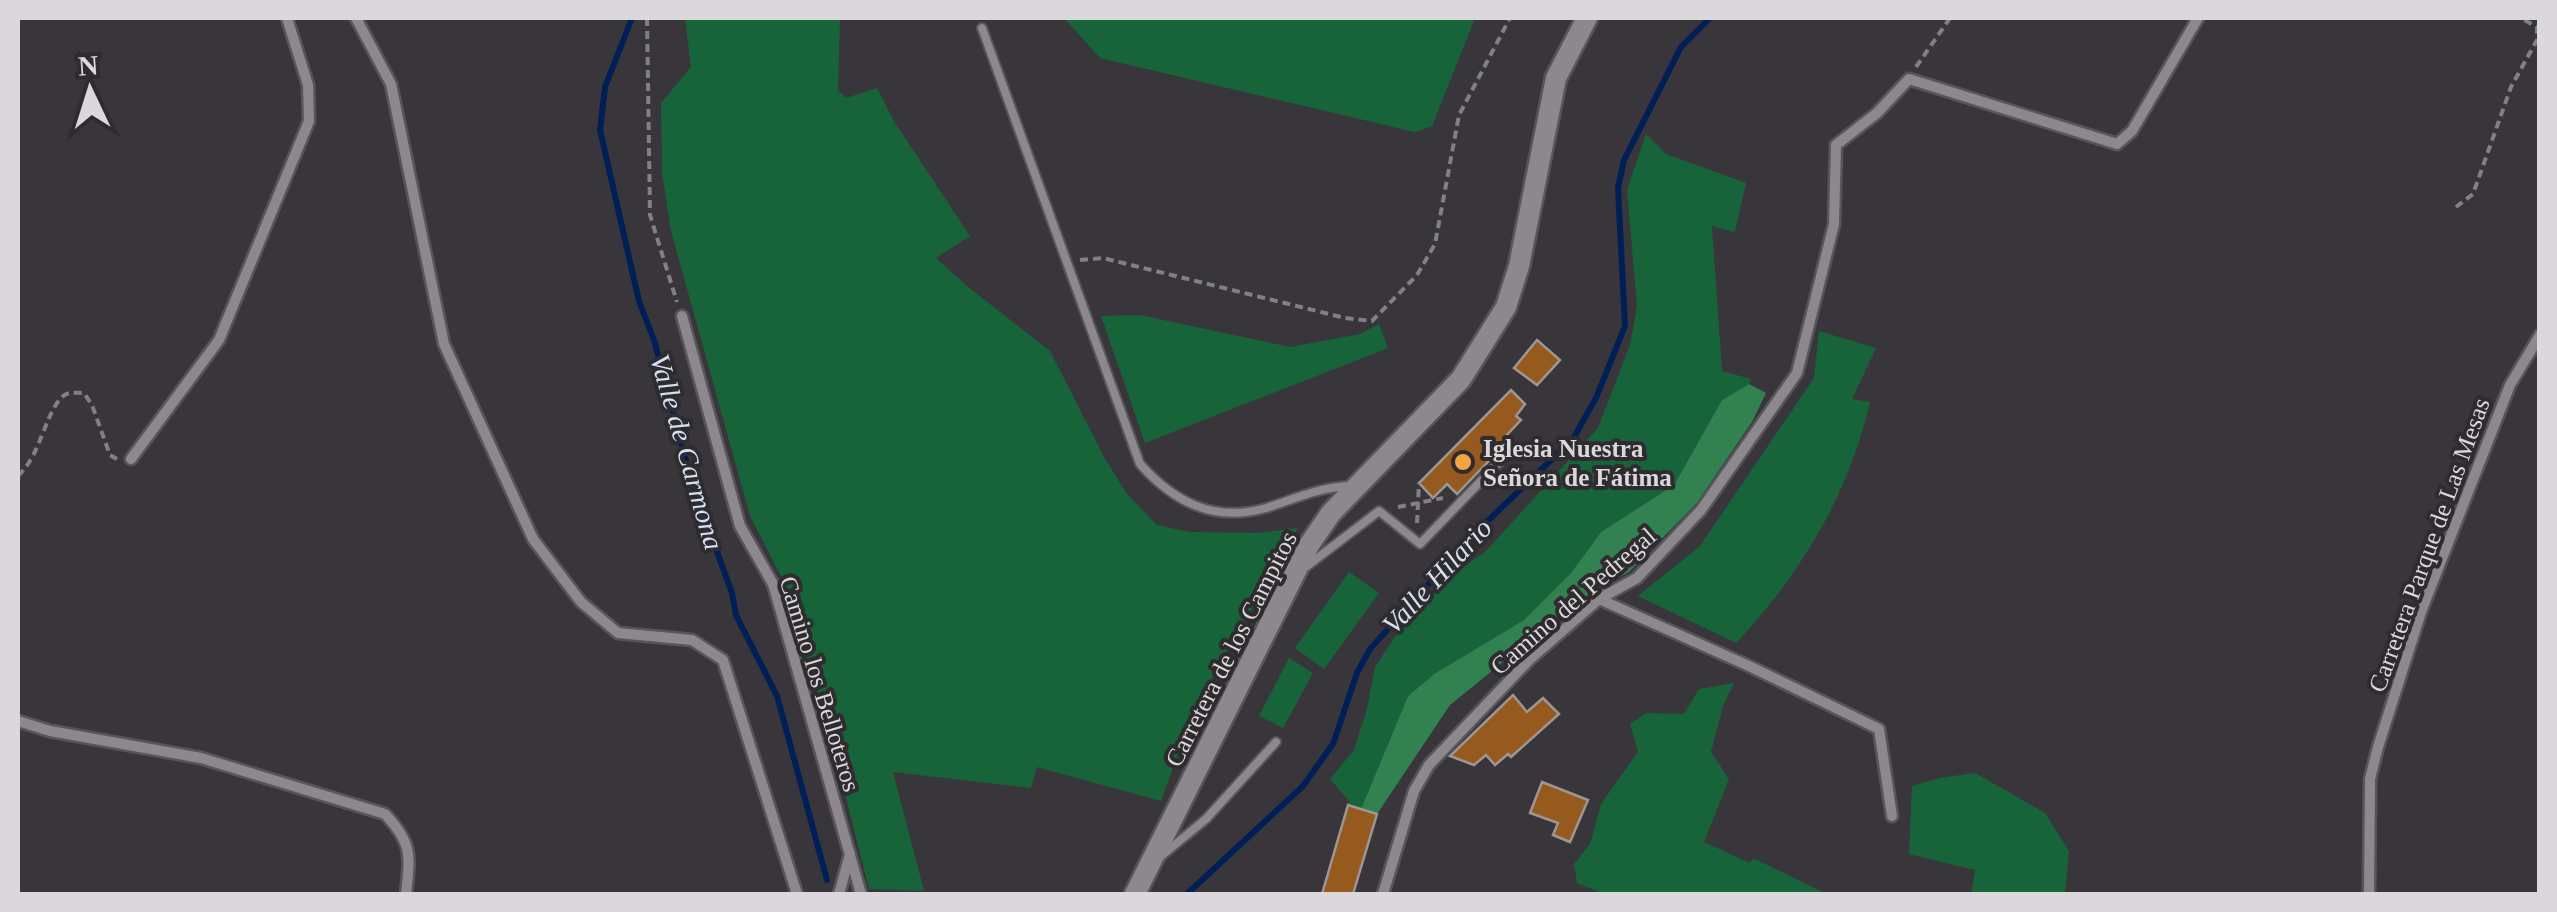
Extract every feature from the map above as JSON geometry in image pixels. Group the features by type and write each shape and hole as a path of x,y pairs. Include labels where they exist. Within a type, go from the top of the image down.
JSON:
{"main road":[{"name":"Carretera de los Campitos","path":"1135,894 1295,574 1330,513 1462,379 1506,307 1519,266 1556,78 1587,18"}],"street":[{"path":"131,459 219,340 309,122 308,85 288,18"},
{"path":"356,18 391,84 444,344 533,539 580,602 618,633 692,640 723,660 797,894"},
{"path":"1909,79 2117,144 2132,131 2198,18"},
{"name":"Camino del Pedregal","path":"1383,894 1414,791 1429,765 1529,660 1599,600 1638,578 1701,510 1796,373 1834,224 1836,145 1877,113 1909,79"},
{"name":"Camino los Belloteros","path":"682,316 740,526 773,584 861,894"},
{"name":"Carretera Parque de Las Mesas","path":"2368,894 2370,779 2378,747 2434,577 2510,385 2540,336"},
{"path":"1599,600 1879,730 1892,816"},
{"path":"18,721 50,731 201,758 385,814 406,835 406,894"},
{"path":"839,894 850,854"}],"lane":[{"path":"982,28 1140,464 1158,484 1197,507 1235,513 1263,509 1326,487 1360,486"},
{"path":"1295,574 1379,511 1420,544 1506,455"},
{"path":"1149,866 1206,819 1276,742"}],"path":[{"path":"1066,261 1103,258 1345,318 1372,320 1417,274 1435,244 1459,115 1510,18"},
{"path":"1909,79 1950,18"},
{"path":"2456,207 2473,194 2511,87 2537,40 2537,28 2521,18"},
{"path":"648,20 650,215 682,316"},
{"path":"18,476 32,459 60,399 70,392 84,393 110,455 120,461 131,459"},
{"path":"1418,482 1420,544"},
{"path":"1379,511 1457,494"}],"green space":[{"path":"685,18 840,18 838,90 846,98 877,88 895,123 970,236 936,258 1050,351 1127,494 1157,525 1189,532 1257,533 1298,528 1193,712 1161,801 1037,767 1031,788 893,772 924,891 869,889 786,586 750,516 671,231 662,172 661,103 691,67"},
{"path":"1064,18 1475,18 1432,126 1415,132 1100,58"},
{"path":"1646,134 1666,154 1746,183 1735,232 1712,226 1722,371 1751,379 1749,384 1722,400 1674,485 1601,532 1571,573 1524,620 1434,674 1408,696 1361,809 1348,805 1349,801 1330,779 1354,750 1375,667 1398,632 1450,577 1486,551 1598,428 1630,345 1637,306 1627,190"},
{"path":"1140,315 1290,347 1360,334 1379,324 1388,348 1145,443 1101,316"},
{"path":"1819,331 1876,348 1852,399 1870,402 1861,436 1819,532 1781,590 1736,643 1638,596 1700,546 1814,378"},
{"path":"1749,384 1766,393 1752,422 1696,504 1629,572 1581,599 1450,705 1377,814 1361,809 1408,696 1434,674 1524,620 1571,573 1601,532 1674,485 1722,400"},
{"path":"1349,572 1379,593 1324,669 1295,648"},
{"path":"1289,658 1313,673 1283,728 1259,716"},
{"path":"1734,683 1723,706 1711,752 1729,779 1704,842 1750,863 1753,858 1827,894 1604,894 1577,883 1574,864 1590,844 1601,804 1638,752 1630,724 1646,713 1684,714 1699,689"},
{"path":"1975,773 2045,813 2069,851 2065,894 1971,894 1975,870 1909,854 1912,786"}],"building":[{"path":"1537,340 1560,360 1537,385 1514,368"},
{"name":"Iglesia Nuestra Señora de Fátima","path":"1511,390 1525,404 1516,416 1521,420 1503,439 1507,442 1457,494 1447,484 1433,498 1419,483"},
{"path":"1513,695 1527,712 1543,698 1559,714 1511,757 1508,754 1495,765 1486,755 1474,765 1450,756"},
{"path":"1542,782 1588,800 1570,842 1553,835 1558,823 1530,813"},
{"path":"1348,805 1377,814 1353,894 1322,894"}],"waterway":[{"name":"Valle de Carmona","path":"632,18 605,87 600,130 639,301 654,340 692,483 732,593 736,615 777,696 827,880"},
{"name":"Valle Hilario","path":"1187,894 1303,786 1333,744 1357,673 1370,649 1473,535 1573,439 1596,398 1625,326 1618,188 1624,160 1681,47 1710,18"}],"place":[{"name":"Iglesia Nuestra Señora de Fátima","path":"1463,462"}]}
